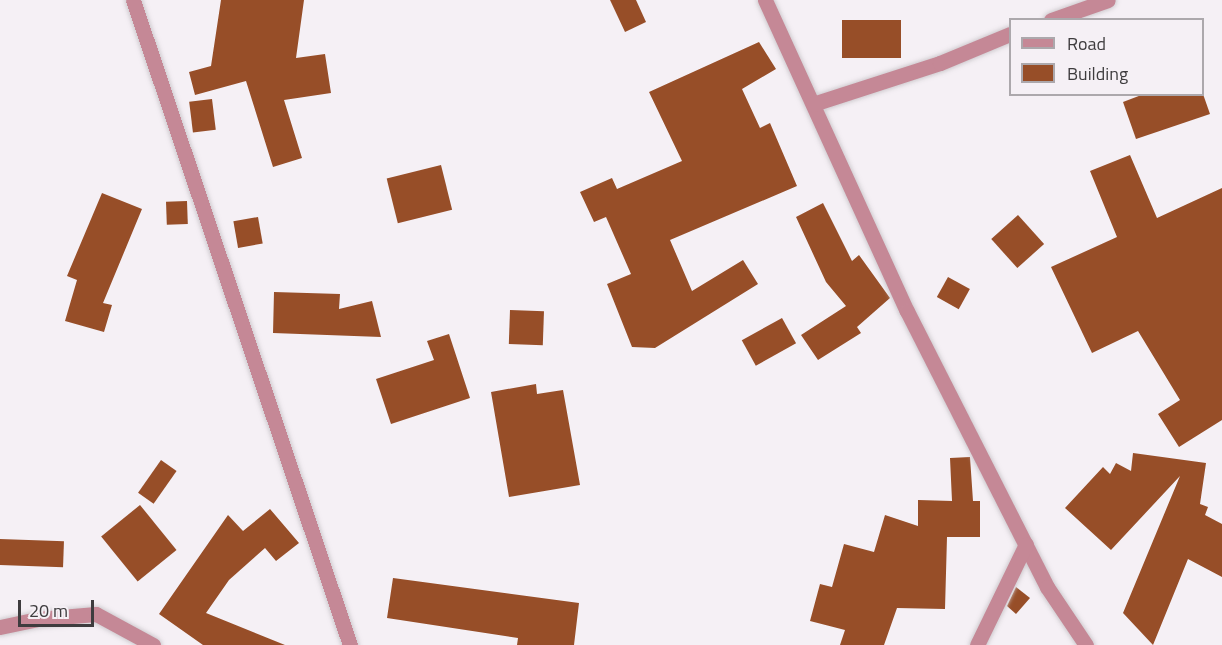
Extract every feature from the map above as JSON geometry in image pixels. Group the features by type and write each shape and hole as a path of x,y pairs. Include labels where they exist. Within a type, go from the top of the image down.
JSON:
{"street":[{"path":"133,0 350,645"},
{"path":"765,0 907,311 1047,587 1086,645"},
{"path":"1057,18 1108,0"},
{"path":"813,104 940,63 1009,35"},
{"path":"977,645 1026,544"},
{"path":"0,627 96,614 153,645"}],"building":[{"path":"221,0 304,0 296,58 325,54 331,93 284,100 302,158 273,167 246,81 195,95 189,72 211,66"},
{"path":"610,0 636,0 646,22 625,32"},
{"path":"842,20 901,20 901,58 842,58"},
{"path":"759,42 776,69 742,89 760,128 770,123 797,186 670,240 692,291 743,260 758,284 655,348 632,347 607,284 631,274 606,217 594,222 580,192 612,178 617,189 682,161 649,92"},
{"path":"1139,96 1204,96 1210,114 1136,139 1123,102"},
{"path":"212,99 216,130 193,133 189,102"},
{"path":"1130,155 1157,218 1222,188 1222,420 1179,447 1158,414 1180,400 1138,331 1092,353 1051,267 1117,237 1090,171"},
{"path":"441,165 452,210 398,223 387,179"},
{"path":"102,193 142,209 103,303 112,305 104,332 65,321 77,280 67,276"},
{"path":"187,201 188,224 167,225 166,202"},
{"path":"823,203 852,261 859,255 890,298 857,327 861,333 818,360 801,335 846,306 826,282 796,217"},
{"path":"1018,215 1044,244 1017,268 991,239"},
{"path":"258,217 263,244 238,248 233,221"},
{"path":"948,277 970,289 959,309 937,297"},
{"path":"274,292 340,294 339,309 372,301 381,337 273,333"},
{"path":"510,310 544,311 543,345 509,344"},
{"path":"782,318 796,343 756,366 742,340"},
{"path":"449,334 470,398 391,424 376,379 434,360 427,341"},
{"path":"536,384 537,394 563,390 580,485 509,497 491,392"},
{"path":"1133,453 1206,463 1200,504 1208,507 1205,515 1222,524 1222,577 1188,559 1153,645 1123,613 1180,476 1111,550 1065,508 1103,467 1110,474 1116,463 1131,471"},
{"path":"970,457 973,501 980,501 980,537 947,537 945,609 897,608 884,645 840,645 845,630 810,621 820,584 832,587 844,544 874,552 885,515 918,526 918,500 952,501 950,458"},
{"path":"161,460 177,471 154,504 138,493"},
{"path":"140,505 177,550 138,582 101,536"},
{"path":"270,509 299,543 276,561 265,548 229,580 206,613 285,645 203,645 159,614 228,515 243,531"},
{"path":"0,539 64,541 63,567 0,565"},
{"path":"393,578 579,603 574,645 517,645 518,638 387,618"},
{"path":"1016,587 1030,598 1016,614 1007,606"}]}
